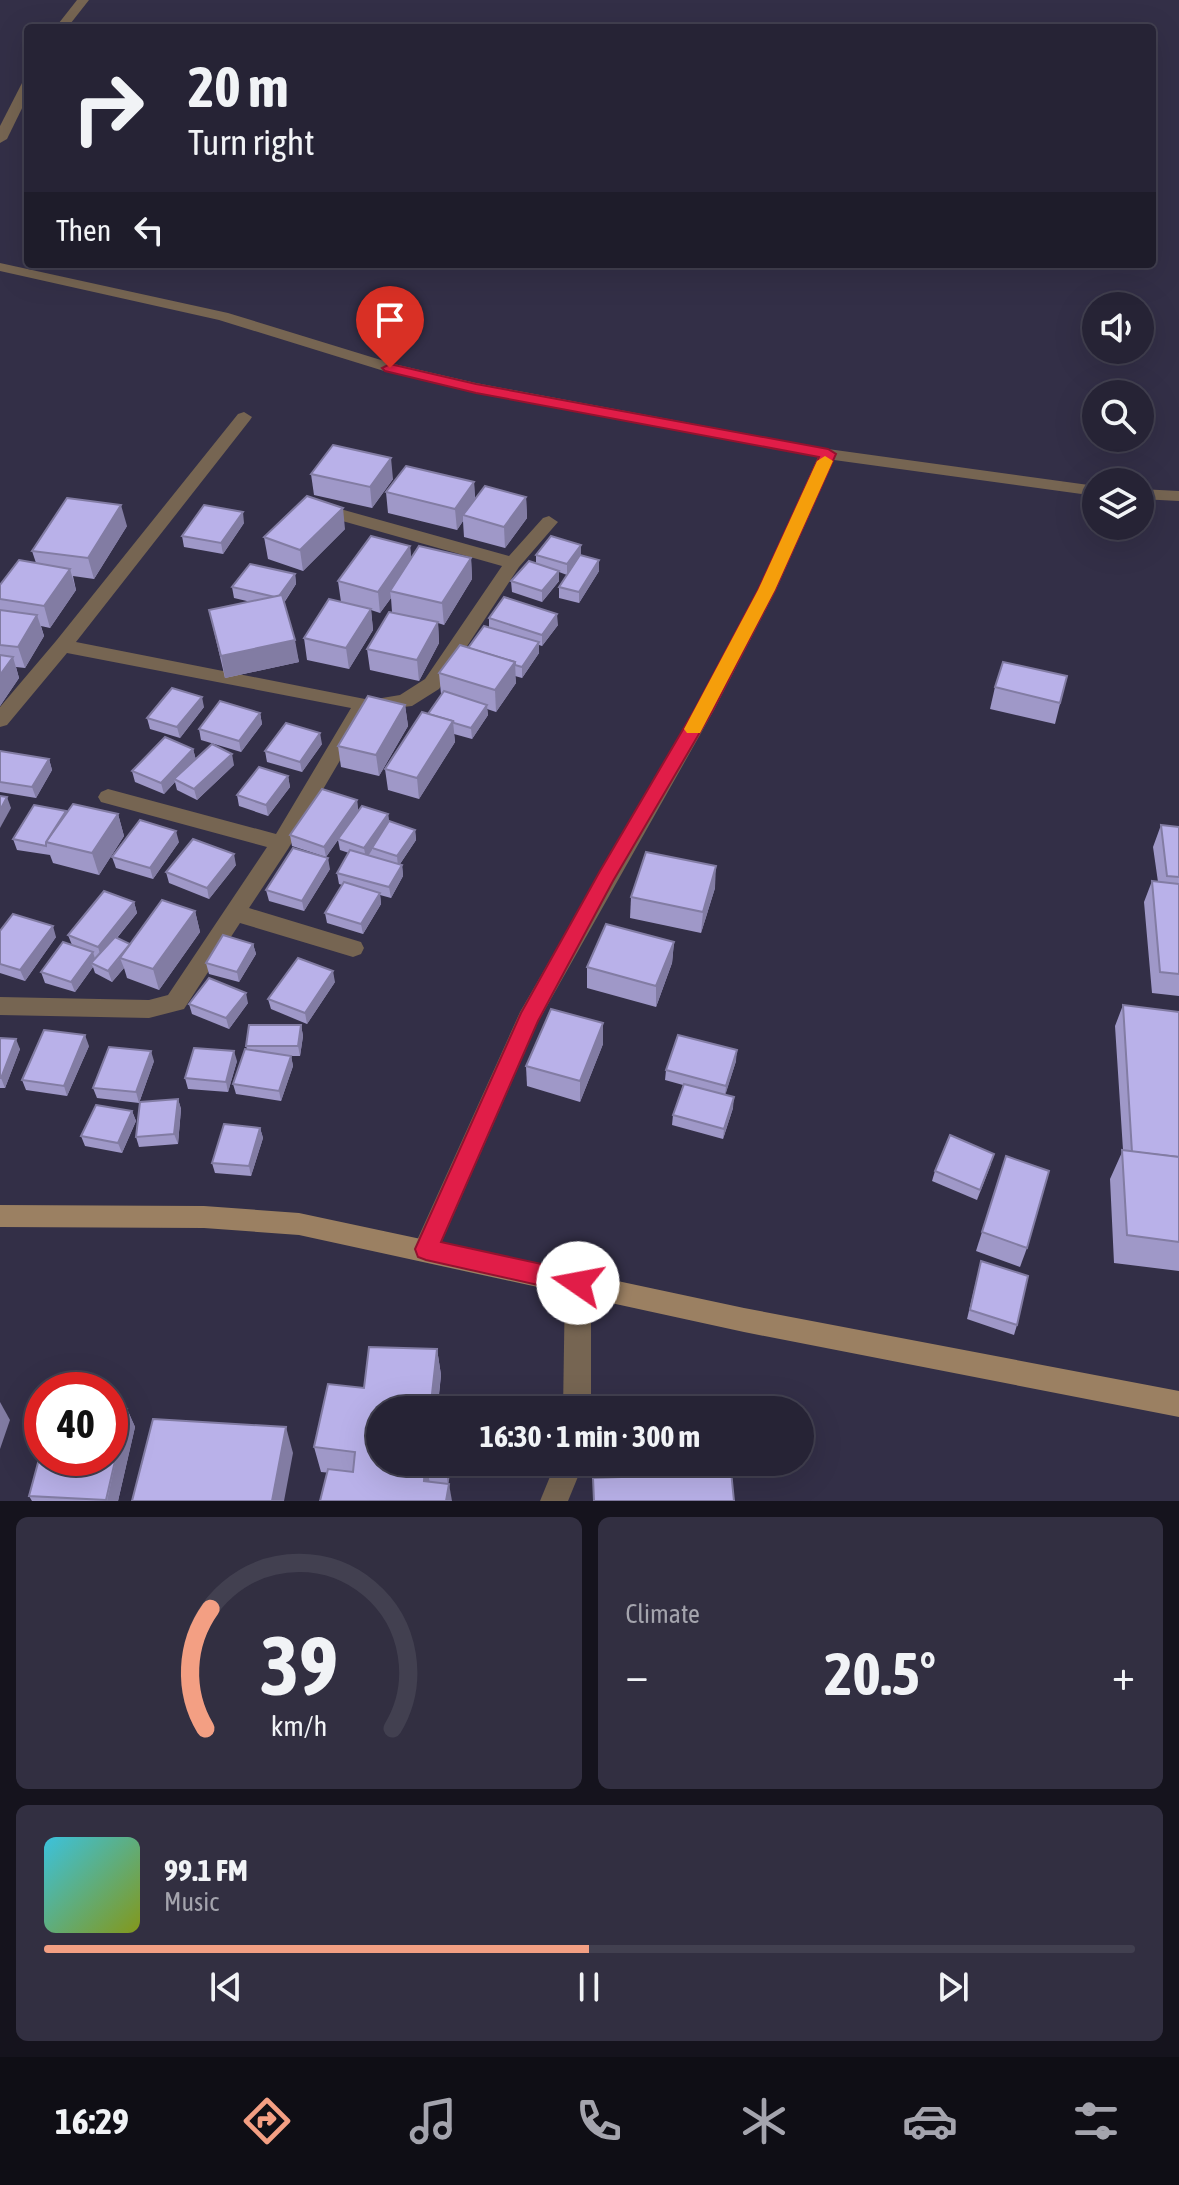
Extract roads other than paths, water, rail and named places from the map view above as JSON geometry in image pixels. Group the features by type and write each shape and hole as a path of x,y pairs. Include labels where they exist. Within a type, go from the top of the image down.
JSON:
{"street":[{"path":"64,24 83,0"},
{"path":"0,139 24,91"},
{"path":"0,267 223,316 390,368 476,388 828,454 1082,489"},
{"path":"0,720 63,646 244,417"},
{"path":"426,1249 528,1019 704,710 767,590 828,454"},
{"path":"1154,495 1179,496"},
{"path":"304,504 513,563"},
{"path":"63,646 363,704 390,706 425,691 440,675 513,563 549,522"},
{"path":"0,1006 149,1009 169,1006 184,994 281,843 363,704"},
{"path":"108,797 281,843"},
{"path":"236,913 353,948"},
{"path":"0,1216 204,1217 299,1224 744,1320 1179,1404"},
{"path":"577,1396 578,1283"},
{"path":"554,1501 564,1476"}]}
